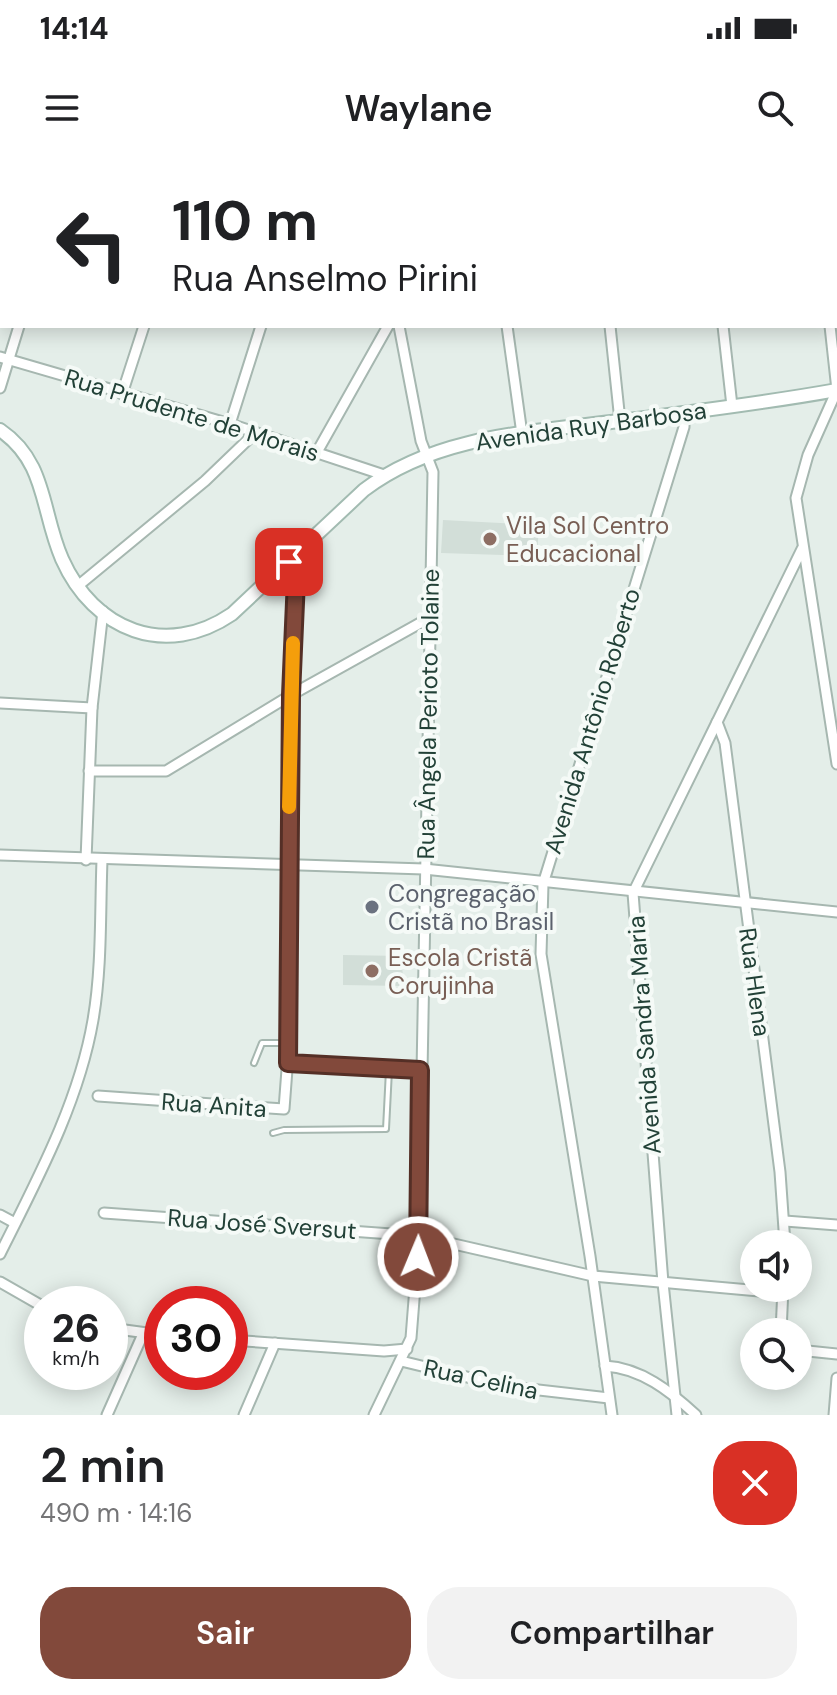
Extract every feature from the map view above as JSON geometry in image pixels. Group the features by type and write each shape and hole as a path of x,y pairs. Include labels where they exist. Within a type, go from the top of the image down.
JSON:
{"street":[{"path":"0,388 4,358 18,328"},
{"path":"122,394 143,328"},
{"path":"230,424 260,328"},
{"path":"317,452 387,328"},
{"name":"Rua Ângela Perioto Tolaine","path":"374,1415 407,1349 414,1321 419,1236 433,472 421,441 399,328"},
{"path":"507,328 522,434"},
{"path":"610,328 620,421"},
{"path":"723,328 732,406"},
{"path":"830,328 837,390 800,479 796,507 837,764"},
{"name":"Rua Prudente de Morais","path":"4,358 230,424 384,475"},
{"name":"Avenida Ruy Barbosa","path":"0,430 19,443 32,463 57,545 79,585 113,620 156,637 179,638 196,634 232,614 384,475 428,455 469,442 837,390"},
{"name":"Avenida Antônio Roberto","path":"612,1415 541,954 543,884 684,427 684,412"},
{"path":"79,585 205,481 255,433"},
{"name":"Avenida Sandra Maria","path":"677,1415 663,1283 633,893 802,549"},
{"path":"289,562 296,579 291,695 288,1063 420,1070"},
{"path":"86,860 92,708 103,611"},
{"path":"89,771 166,771 291,695 431,617"},
{"path":"0,703 92,708"},
{"name":"Rua Hlena","path":"717,722 725,743 785,1230"},
{"path":"0,855 424,869 543,884 837,912"},
{"path":"0,1254 59,1128 88,1045 96,998 102,860"},
{"name":"Rua Anita","path":"98,1096 284,1109 288,1063"},
{"name":"Rua José Sversut","path":"104,1213 419,1236 593,1276 740,1287"},
{"path":"0,1215 15,1223"},
{"path":"785,1221 837,1225"},
{"path":"0,1282 24,1296"},
{"path":"107,1415 143,1334 128,1331"},
{"path":"248,1341 372,1351 407,1349"},
{"path":"244,1415 275,1343"},
{"path":"812,1351 837,1354"},
{"name":"Rua Celina","path":"401,1361 504,1386 609,1398"},
{"path":"605,1366 624,1367 673,1395 696,1415"},
{"path":"834,1415 837,1378"}],"lane":[{"path":"254,1063 262,1043 289,1043"},
{"path":"273,1133 284,1130 386,1129 389,1068"}],"shaded area":[{"name":"Vila Sol Centro Educacional","path":"443,520 539,525 537,556 441,553"},
{"name":"Escola Cristã Corujinha","path":"343,955 402,956 403,986 343,985"}],"slow traffic":[{"path":"289,807 293,643"}],"place":[{"name":"Vila Sol Centro Educacional","path":"490,539"},
{"name":"Congregação Cristã no Brasil","path":"372,907"},
{"name":"Escola Cristã Corujinha","path":"372,971"}],"route":[{"path":"289,562 296,579 291,695 288,1063 420,1070 418,1257"}]}
